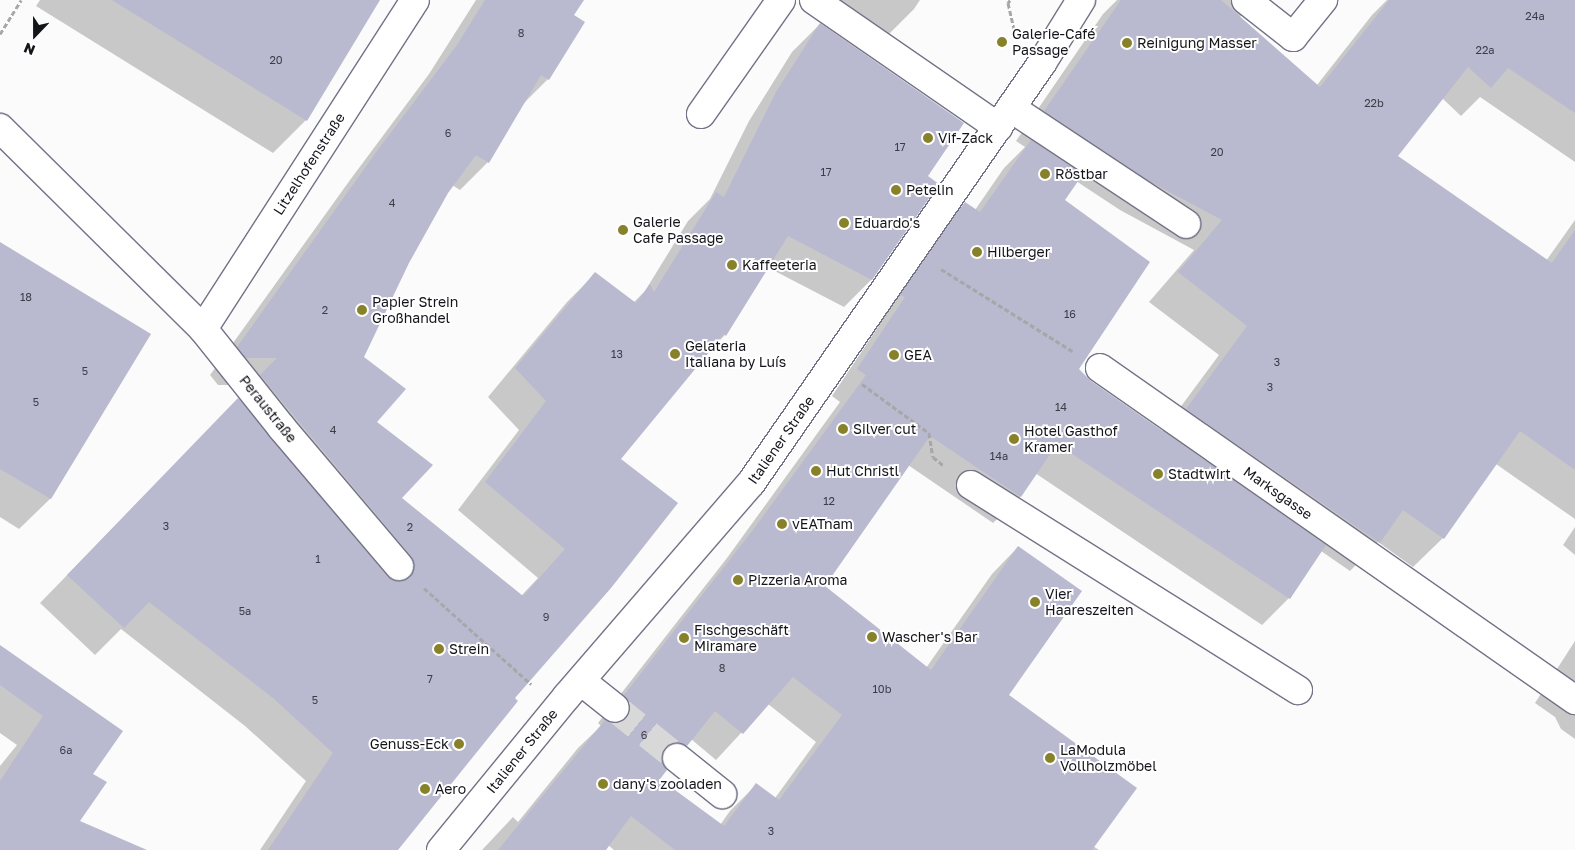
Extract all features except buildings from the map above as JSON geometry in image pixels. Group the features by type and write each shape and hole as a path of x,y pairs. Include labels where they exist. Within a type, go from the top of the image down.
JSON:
{"street":[{"name":"Litzelhofenstraße","path":"203,329 415,0"},
{"path":"701,114 780,0"},
{"path":"814,0 1004,118 1186,224"},
{"name":"Italiener Straße","path":"440,850 581,681 751,484 1042,63 1081,0"},
{"path":"1246,0 1293,37 1323,0"},
{"name":"Peraustraße","path":"0,128 203,329 282,428 399,566"},
{"name":"Marksgasse","path":"1100,368 1575,700"},
{"path":"971,486 1298,690"},
{"path":"581,681 615,708"},
{"path":"677,758 722,794"}],"path":[{"path":"0,34 21,0"},
{"path":"1010,0 1008,4 1018,45"},
{"path":"934,265 1100,368"},
{"path":"855,378 929,433 932,458 971,486"},
{"path":"399,566 536,689"}],"tunnel":[{"path":"615,708 677,758"}],"place":[{"name":"Galerie-Café Passage","path":"1002,42"},
{"name":"Reinigung Masser","path":"1127,43"},
{"name":"Vif-Zack","path":"928,138"},
{"name":"Röstbar","path":"1045,174"},
{"name":"Petelin","path":"896,190"},
{"name":"Eduardo's","path":"844,223"},
{"name":"Galerie Cafe Passage","path":"623,230"},
{"name":"Hilberger","path":"977,252"},
{"name":"Kaffeeteria","path":"732,265"},
{"name":"Papier Strein Großhandel","path":"362,310"},
{"name":"Gelateria Italiana by Luís","path":"675,354"},
{"name":"GEA","path":"894,355"},
{"name":"Silver cut","path":"843,429"},
{"name":"Hotel Gasthof Kramer","path":"1014,439"},
{"name":"Hut Christl","path":"816,471"},
{"name":"Stadtwirt","path":"1158,474"},
{"name":"vEATnam","path":"782,524"},
{"name":"Pizzeria Aroma","path":"738,580"},
{"name":"Vier Haareszeiten","path":"1035,602"},
{"name":"Wascher's Bar","path":"872,637"},
{"name":"Fischgeschäft Miramare","path":"684,638"},
{"name":"Strein","path":"439,649"},
{"name":"Genuss-Eck","path":"459,744"},
{"name":"LaModula Vollholzmöbel","path":"1050,758"},
{"name":"dany's zooladen","path":"603,784"},
{"name":"Aero","path":"425,789"}]}
